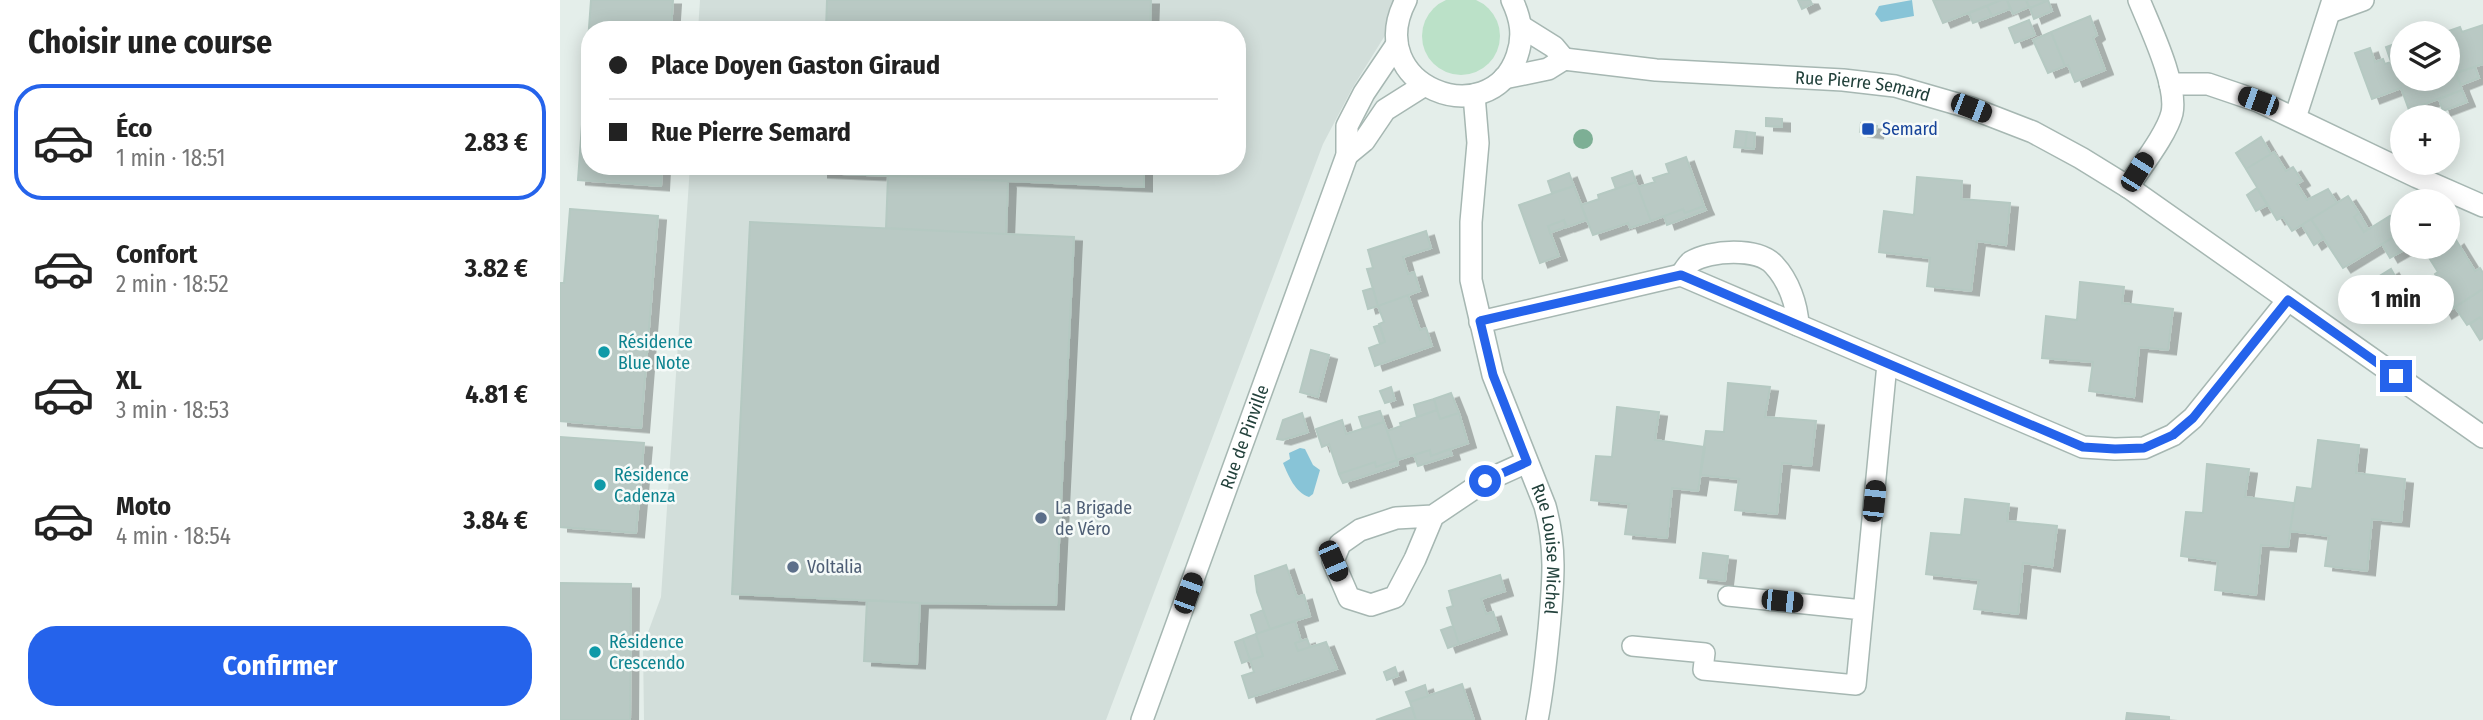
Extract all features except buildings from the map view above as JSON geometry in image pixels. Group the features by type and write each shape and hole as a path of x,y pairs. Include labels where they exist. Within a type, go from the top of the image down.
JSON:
{"street":[{"path":"1402,2 1396,27 1401,60 1410,74 1423,86 1452,96 1474,95 1493,87 1515,63 1521,45 1522,27 1511,0"},
{"path":"2128,187 2171,115 2174,100 2138,0"},
{"path":"2295,118 2331,6 2363,0"},
{"path":"1522,27 1554,47 1564,59"},
{"name":"Rue de Pinville","path":"1142,720 1347,156 1347,126 1364,93 1397,44"},
{"name":"Rue Pierre Semard","path":"1504,78 1548,69 1564,59 1656,69 1843,80 1895,86 1971,108 2033,132 2128,187 2483,437"},
{"path":"2170,84 2208,84 2258,101 2483,206"},
{"name":"Rue de Pinville","path":"1347,156 1364,141 1385,110 1423,86"},
{"name":"Rue Louise Michel","path":"1474,95 1478,143 1471,222 1471,279 1493,375 1545,506 1551,528 1555,570 1544,687 1537,720"},
{"path":"1681,275 1690,263 1714,253 1749,253 1773,263 1791,292 1797,310 1798,325"},
{"path":"1480,321 1681,275 2083,447 2115,449 2144,448 2173,435 2193,418 2288,300"},
{"path":"1433,516 1395,597 1371,605 1349,598 1333,561 1340,544 1360,530 1396,518 1433,516 1485,481 1527,462"}],"lane":[{"path":"1632,646 1705,653 1703,670 1856,685 1887,364"},
{"path":"1728,596 1863,610"}],"shaded area":[{"path":"700,0 1407,0 1353,87 1323,144 1106,720 644,720 643,646 661,597 689,175 1246,175 1246,21 699,21"}],"green space":[{"path":"1450,-1 1472,-1 1483,4 1493,14 1499,28 1499,44 1493,58 1483,68 1469,74 1453,74 1439,68 1429,58 1423,44 1423,28 1429,14 1433,8"}],"water":[{"path":"1912,0 1914,16 1881,22 1875,14 1879,6"},
{"path":"1300,448 1305,449 1313,465 1320,470 1313,494 1309,497 1296,488 1283,463 1290,459 1289,453"}],"place":[{"name":"Semard","path":"1868,129"},
{"name":"Résidence Blue Note","path":"604,352"},
{"name":"Résidence Cadenza","path":"600,485"},
{"name":"La Brigade de Véro","path":"1041,518"},
{"name":"Voltalia","path":"793,567"},
{"name":"Résidence Crescendo","path":"595,652"}],"route":[{"path":"1485,481 1527,462 1493,375 1480,321 1681,275 2083,447 2144,448 2173,435 2193,418 2288,300 2396,376"}]}
